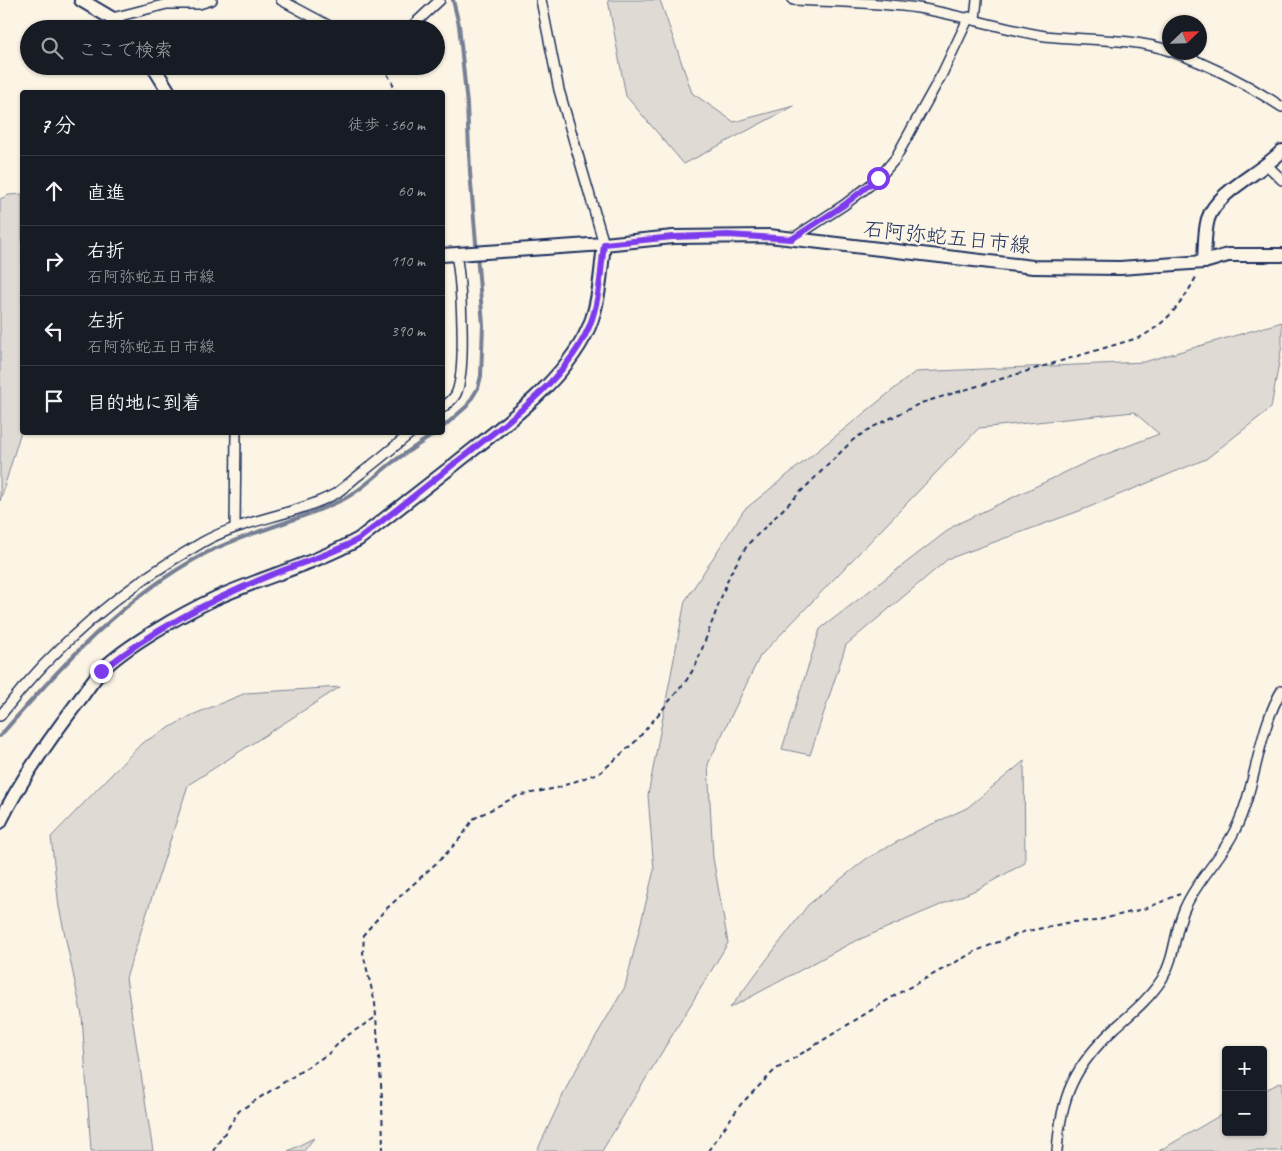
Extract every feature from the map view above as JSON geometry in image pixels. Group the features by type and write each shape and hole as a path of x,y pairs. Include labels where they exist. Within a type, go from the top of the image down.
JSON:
{"main road":[{"path":"81,0 114,20"},
{"path":"159,75 168,90"},
{"path":"1204,262 1208,219 1213,208 1222,196 1267,165 1282,151"},
{"name":"石阿弥蛇五日市線","path":"445,255 604,244 673,237 728,235 792,239 1033,267 1120,268 1204,262 1228,255 1282,254"},
{"path":"0,822 11,800 43,748 101,671 137,642 214,599 272,574 335,552 359,539 514,417 563,367 582,340 592,319 599,286 604,244"}],"street":[{"path":"112,18 167,4 199,4 212,0"},
{"path":"281,0 318,20"},
{"path":"419,20 440,0"},
{"path":"541,0 559,90 604,244"},
{"path":"793,0 908,7 972,18 1044,36 1162,48"},
{"path":"792,239 844,205 878,178 895,160 972,18 977,0"},
{"path":"1195,60 1251,86 1282,107"},
{"path":"1267,165 1282,180"},
{"path":"445,405 456,394 460,378 461,288 456,254"},
{"path":"236,435 236,527"},
{"path":"0,716 48,660 84,623 111,601 204,542 236,527 305,507 336,494 408,435"},
{"path":"1058,1151 1059,1122 1069,1088 1078,1069 1112,1032 1145,1001 1162,980 1170,964 1183,912 1196,887 1235,830 1271,715 1282,690"}],"path":[{"path":"388,75 396,90"},
{"path":"383,1151 376,1017 363,954 364,934 384,912 444,856 463,835 473,818 517,796 557,788 601,772 637,740 686,682 696,665 730,574 748,544 847,445 871,428 921,403 1141,337 1152,331 1179,307 1204,262"},
{"path":"708,1151 741,1104 775,1070 899,993 976,951 1023,932 1071,922 1095,921 1147,908 1196,887"},
{"path":"213,1151 239,1111 321,1059 345,1037 376,1017"}],"shaded area":[{"path":"608,0 660,0 692,93 734,122 794,106 684,164 626,96"},
{"path":"20,194 20,435 0,501 0,199 9,195"},
{"path":"1282,322 1282,345 1271,408 1206,459 1082,510 948,559 846,645 810,755 782,749 820,629 955,525 1091,460 1159,434 1134,412 979,428 760,656 708,764 713,858 728,943 602,1151 537,1151 570,1080 625,987 654,870 648,795 685,601 744,510 915,372 1144,362"},
{"path":"340,687 188,785 126,978 153,1151 91,1151 82,1016 59,907 51,837 142,743 192,715 246,693"},
{"path":"1024,761 1025,863 978,889 851,943 730,1008 808,905 866,859 917,831 967,808"},
{"path":"1282,1082 1282,1151 1159,1151 1222,1114 1222,1136 1267,1136 1267,1089"},
{"path":"314,1138 304,1151 288,1151"}],"waterway":[{"path":"445,425 467,406 478,388 481,376 483,325 470,172 467,105 459,25 453,0"},
{"path":"0,736 46,684 95,635 148,590 176,570 223,545 310,514 344,499 433,435"}],"route":[{"path":"101,671 137,642 214,599 272,574 335,552 359,539 514,417 563,367 582,340 592,319 599,286 604,244 673,237 728,235 769,236 792,239 844,205 878,178"}]}
